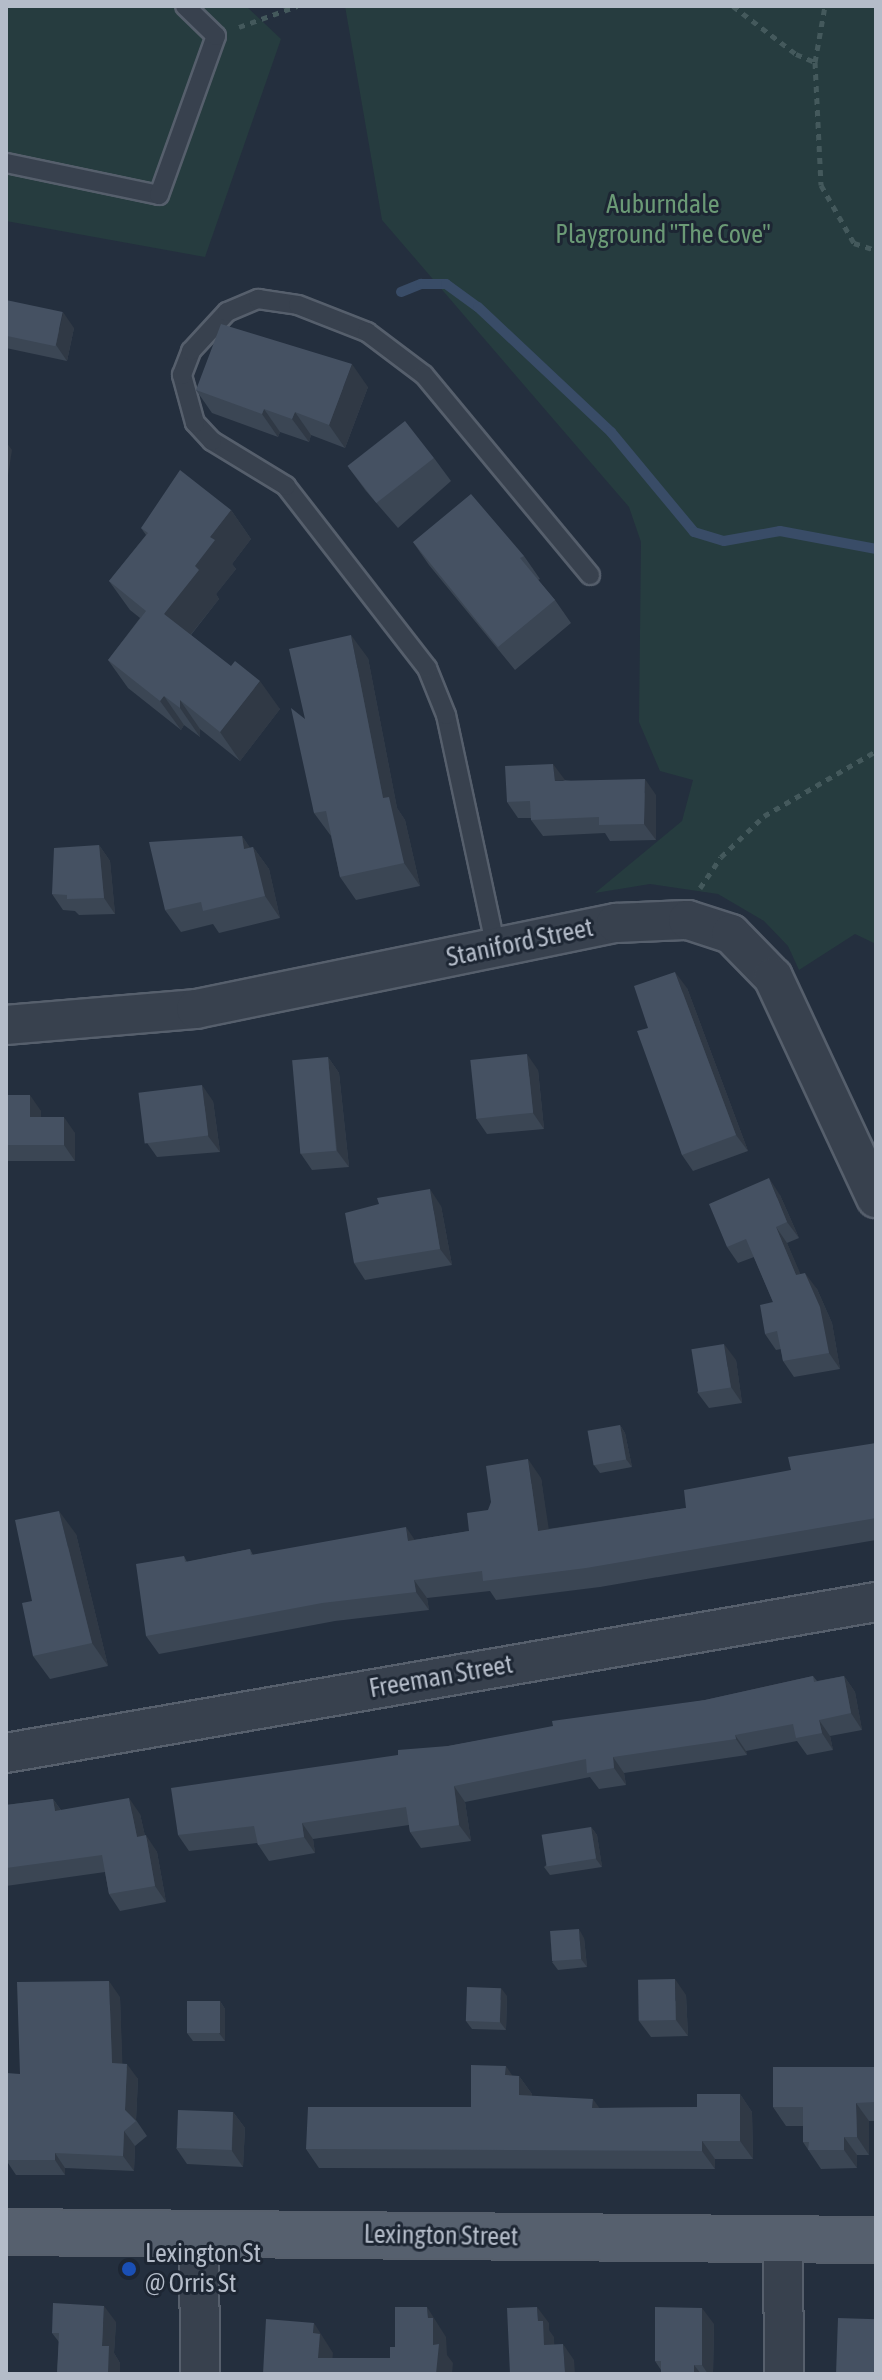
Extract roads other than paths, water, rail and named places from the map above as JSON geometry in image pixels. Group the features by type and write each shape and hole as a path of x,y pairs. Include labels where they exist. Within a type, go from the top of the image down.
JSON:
{"main road":[{"name":"Lexington Street","path":"6,2232 876,2240"}],"street":[{"name":"Staniford Street","path":"6,1025 196,1009 616,923 680,919 731,934 761,960 795,1018 876,1198"},
{"name":"Freeman Street","path":"6,1753 876,1602"},
{"path":"199,2234 200,2374"},
{"path":"783,2239 784,2374"}],"lane":[{"path":"6,163 159,195 216,36 185,6"},
{"path":"496,948 446,715 427,668 286,486 212,441 195,423 182,375 191,351 227,312 258,299 298,305 367,332 424,375 590,575"}],"waterway":[{"path":"401,292 421,284 446,284 478,307 611,432 694,532 724,541 780,531 876,549"}],"place":[{"name":"Lexington St @ Orris St","path":"129,2269"}],"park label":[{"name":"Auburndale Playground \"The Cove\"","path":"663,220"}]}
